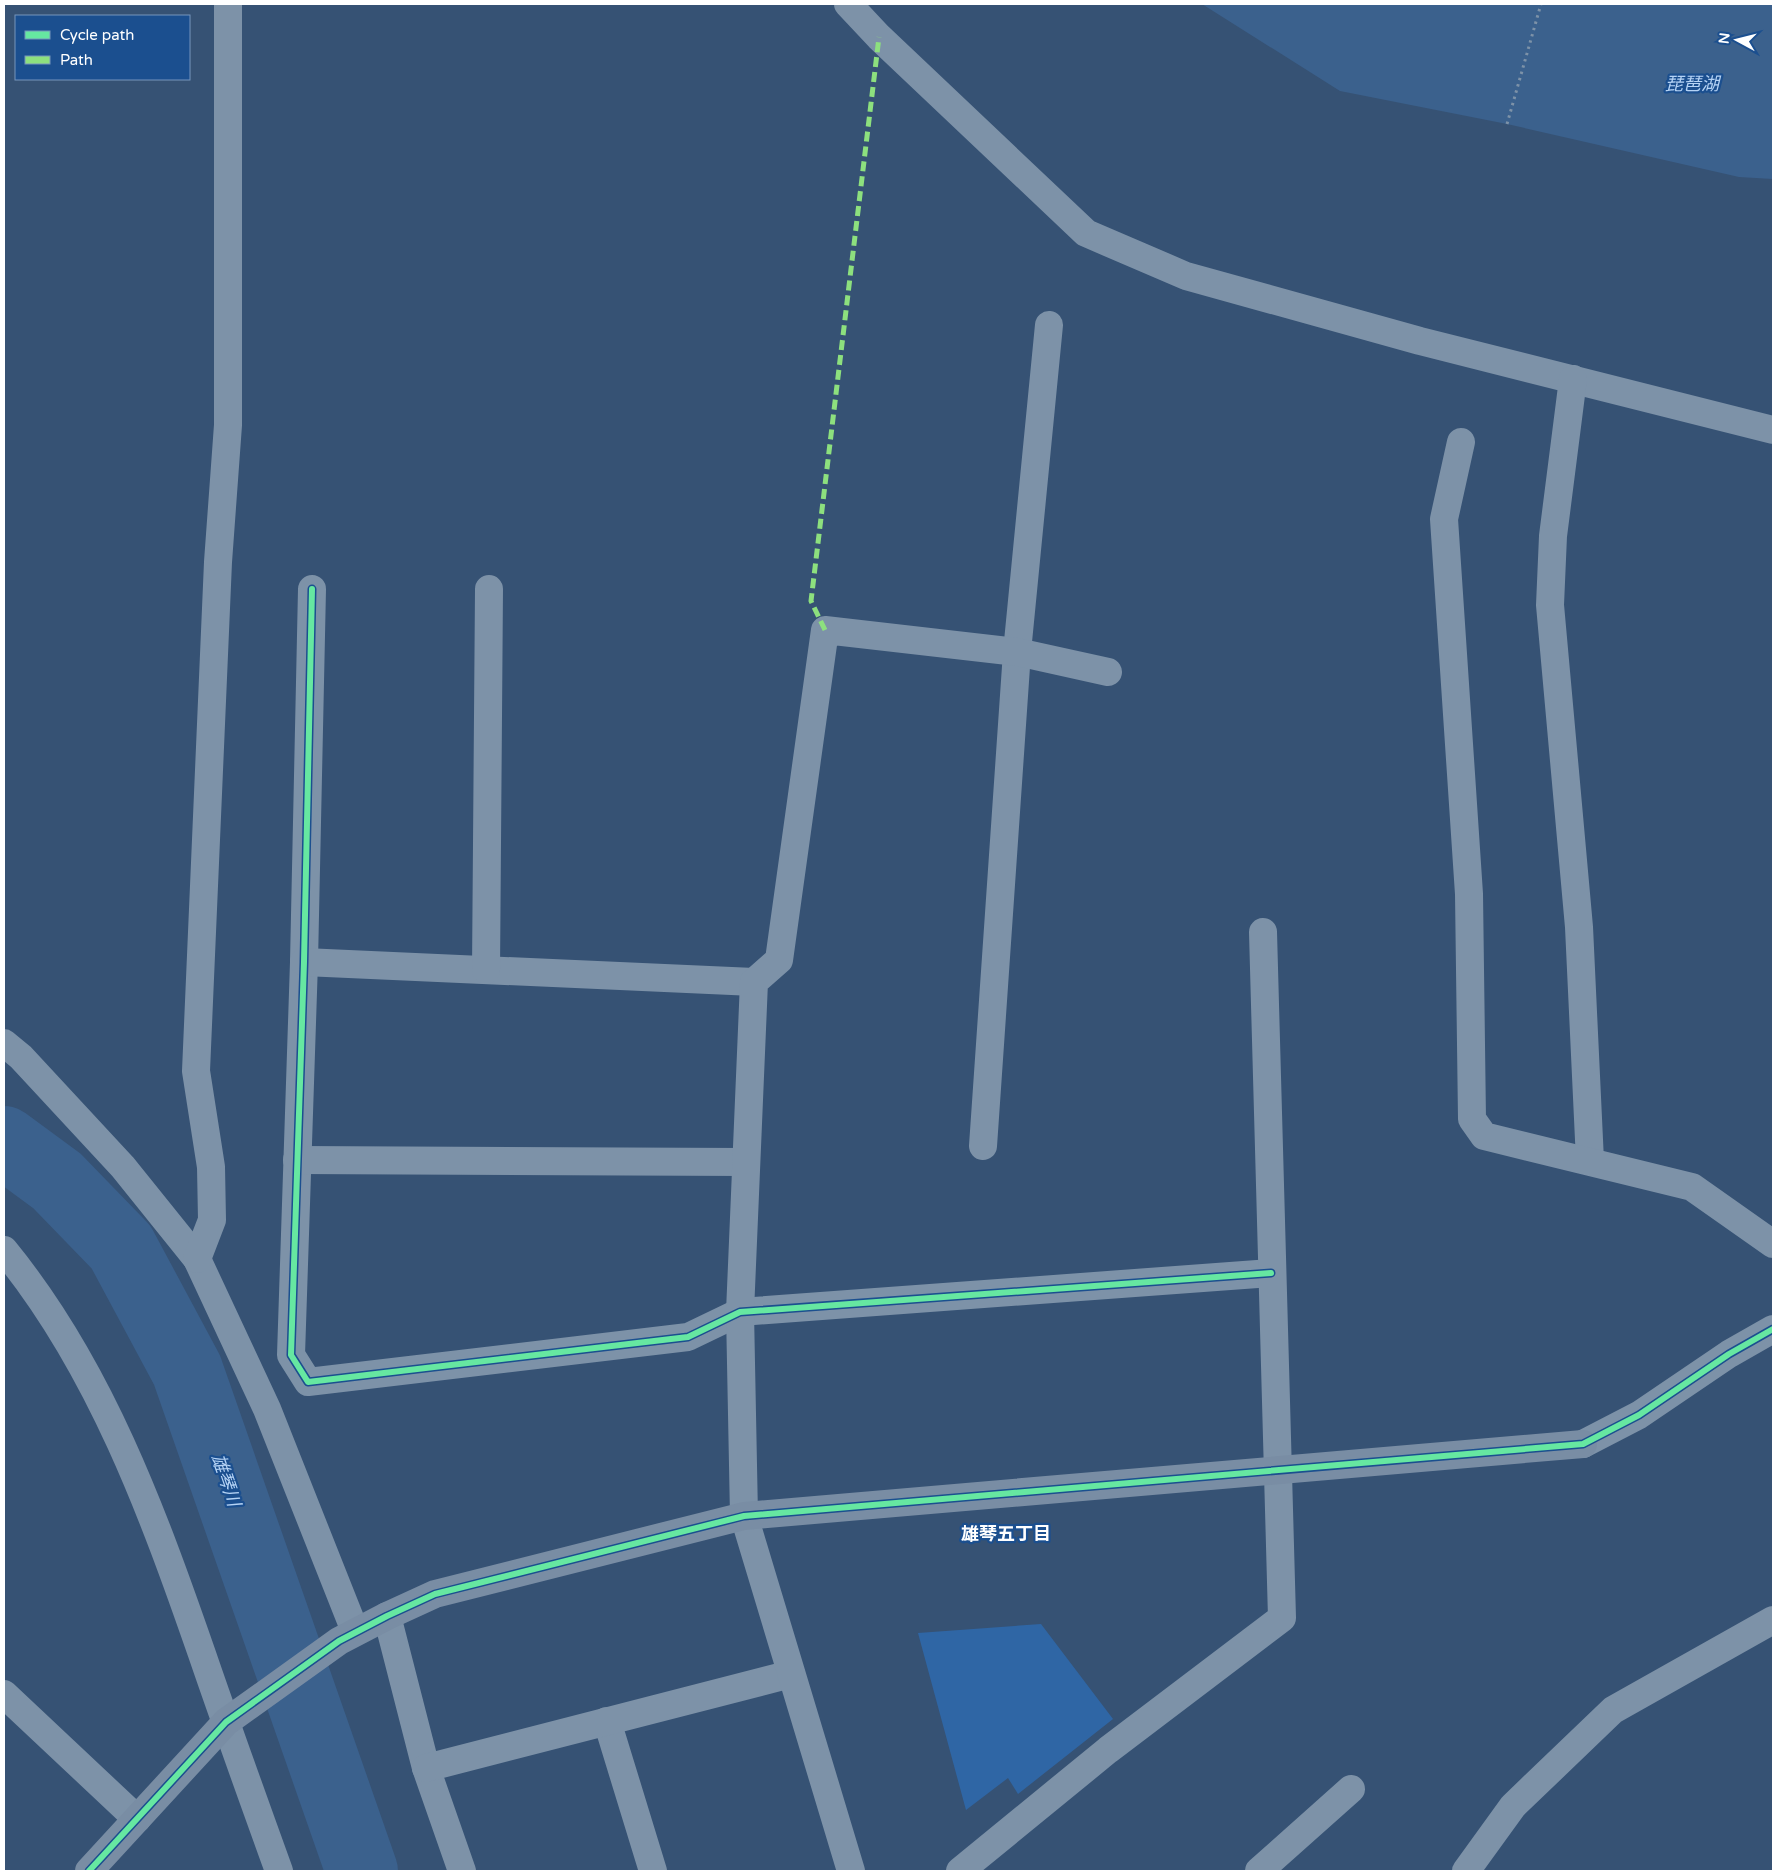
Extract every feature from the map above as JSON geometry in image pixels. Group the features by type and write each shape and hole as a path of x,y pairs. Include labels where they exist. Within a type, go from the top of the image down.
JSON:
{"street":[{"path":"198,1259 212,1220 211,1168 196,1071 217,572 228,425 228,4"},
{"path":"848,4 878,38 1086,234 1186,276 1411,338 1773,430"},
{"path":"983,1146 1017,652 1050,325"},
{"path":"1572,379 1553,536 1550,605 1579,927 1590,1161"},
{"path":"1461,442 1444,519 1469,894 1472,1119 1484,1136 1692,1186 1773,1244"},
{"path":"312,589 304,962 291,1355 308,1382 688,1337 740,1312 1271,1273"},
{"path":"486,970 489,589"},
{"path":"304,962 754,982 779,960 825,630 1017,652 1108,672"},
{"path":"960,1871 1108,1750 1282,1618 1279,1470 1271,1273 1264,932"},
{"path":"754,982 740,1312 744,1516 851,1871"},
{"path":"4,1043 22,1057 123,1167 198,1259 267,1409 347,1636"},
{"path":"297,1160 746,1162"},
{"path":"4,1250 32,1285 101,1402 160,1535 279,1871"},
{"path":"89,1871 226,1722 347,1636 435,1594 744,1516 1583,1444 1639,1415 1728,1354 1773,1329"},
{"path":"387,1616 426,1768 462,1871"},
{"path":"1466,1871 1512,1806 1613,1710 1773,1620"},
{"path":"426,1768 791,1674"},
{"path":"4,1694 137,1819"},
{"path":"607,1721 653,1871"},
{"path":"1259,1871 1351,1789"}],"path":[{"path":"1507,124 1541,4"}],"shaded area":[{"path":"1041,1624 1113,1719 1018,1794 1008,1778 966,1810 918,1633"}],"water":[{"name":"琵琶湖","path":"1202,4 1773,4 1773,179 1739,177 1507,124 1340,91"}],"waterway":[{"name":"雄琴川","path":"4,1142 57,1181 121,1247 187,1370 362,1871"}],"marked path":[{"path":"825,630 811,601 879,37"}],"cycle path":[{"path":"312,589 304,962 291,1355 308,1382 688,1337 740,1312 1271,1273"},
{"path":"89,1871 226,1722 339,1641 435,1594 744,1516 1583,1444 1639,1415 1729,1354 1773,1329"}],"district":[{"name":"雄琴五丁目","path":"1006,1534"}]}
